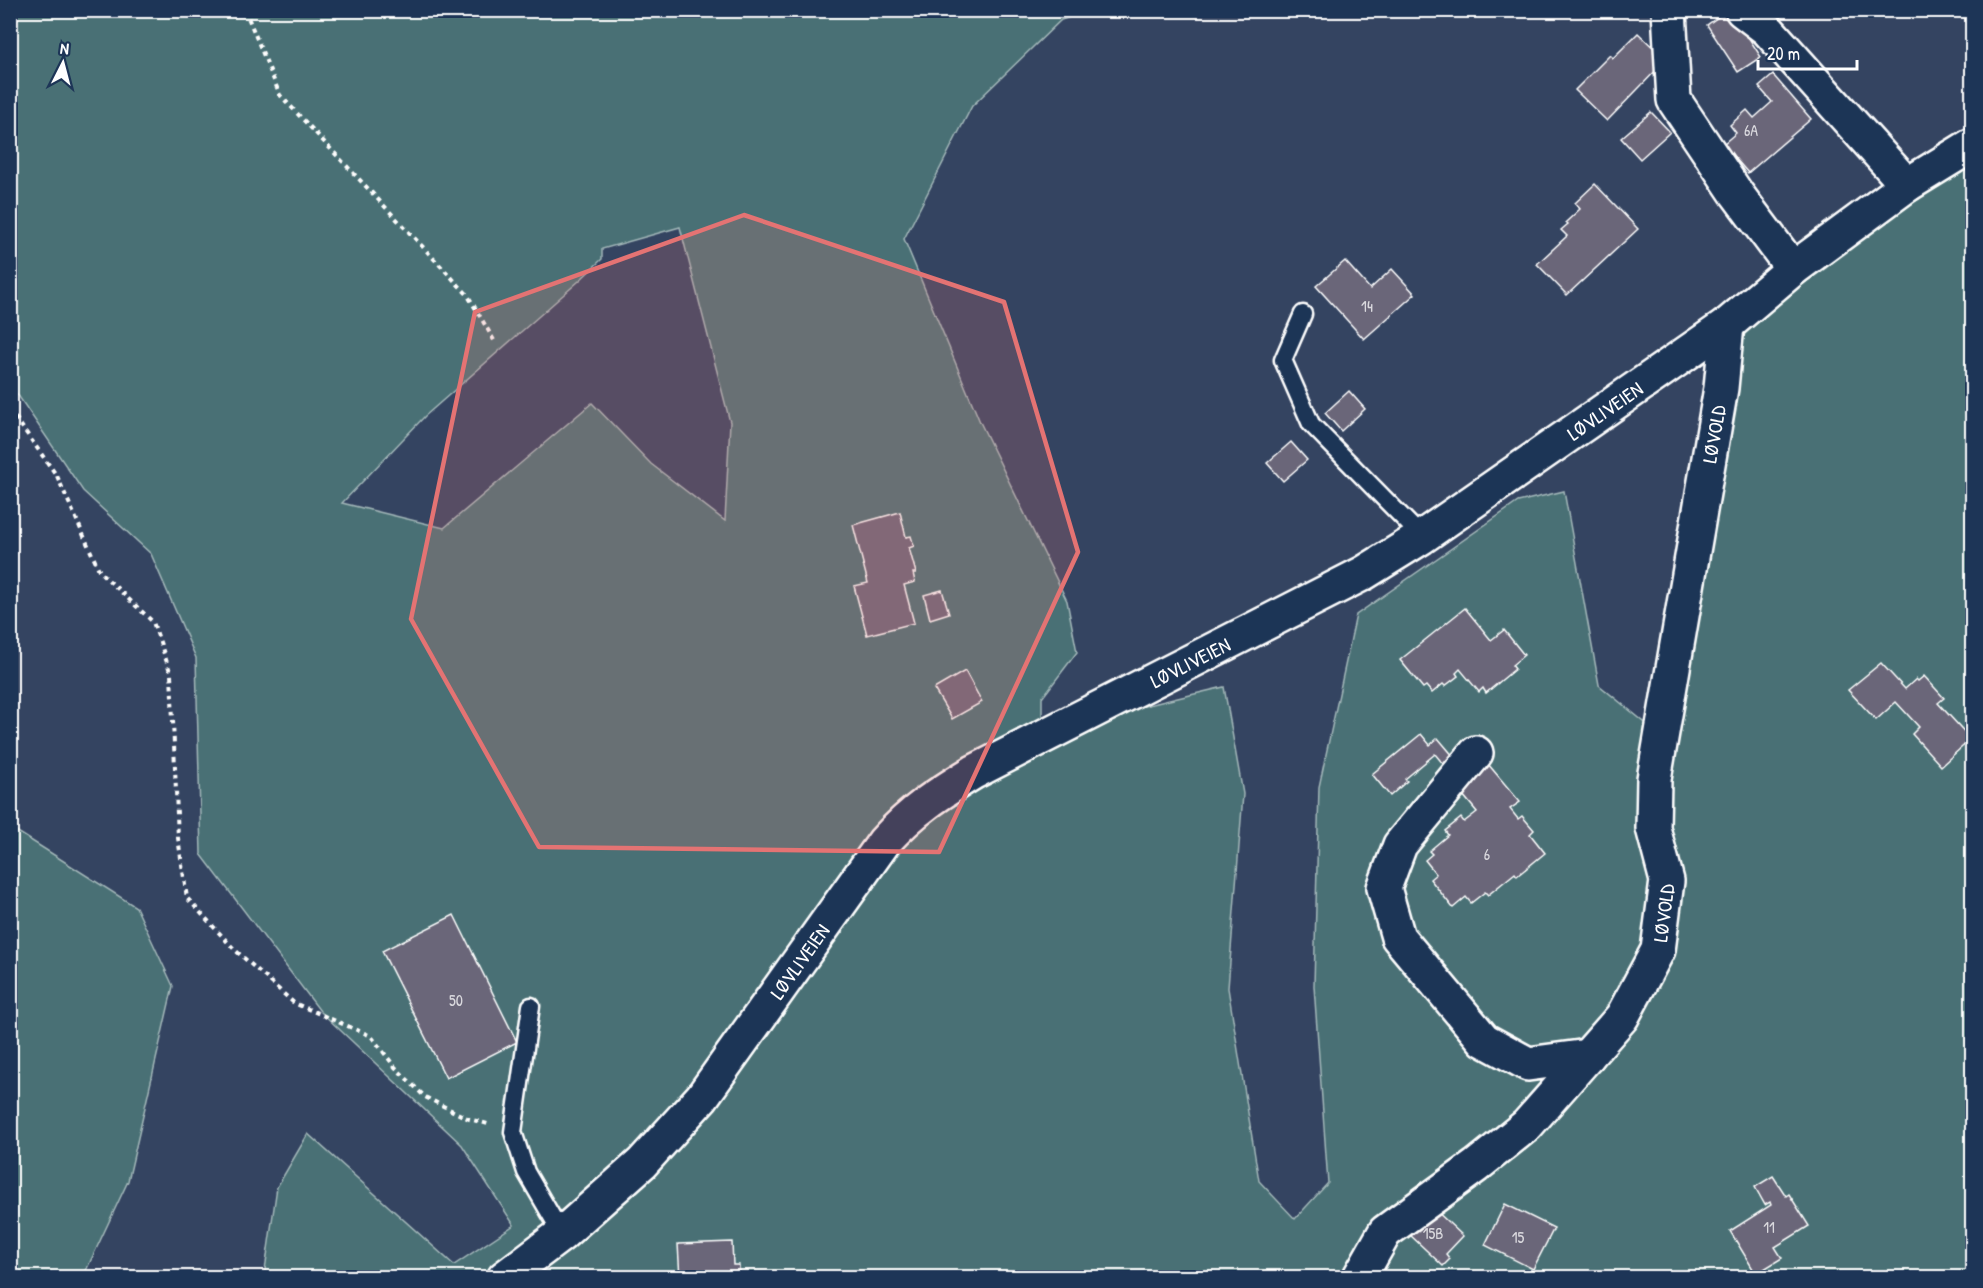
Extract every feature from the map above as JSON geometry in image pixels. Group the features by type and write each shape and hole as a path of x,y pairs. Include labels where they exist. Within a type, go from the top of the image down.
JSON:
{"street":[{"path":"1669,10 1674,100 1737,194 1793,268"},
{"path":"1742,10 1767,29 1907,185"},
{"name":"LØVLIVEIEN","path":"504,1278 562,1234 642,1163 702,1097 884,842 901,823 928,800 974,772 1364,573 1422,537 1727,325 1793,268 1907,185 1972,145"},
{"name":"LØVOLD","path":"1359,1278 1385,1232 1476,1167 1527,1125 1622,1017 1658,950 1667,881 1653,828 1654,779 1721,388 1727,325"},
{"path":"1476,753 1400,845 1384,888 1398,937 1484,1040 1528,1064 1588,1056"}],"lane":[{"path":"1303,314 1283,360 1311,424 1422,537"},
{"path":"531,1006 513,1132 526,1172 562,1234"}],"path":[{"path":"245,10 280,95 467,294 495,342"},
{"path":"10,410 57,476 100,572 153,622 171,674 178,838 187,898 235,950 294,1003 371,1036 395,1067 425,1097 469,1119 513,1132"}],"highlighted area":[{"path":"744,215 1004,302 1078,552 939,852 539,847 411,619 475,312"}],"green space":[{"path":"10,11 1089,11 1061,20 972,106 904,239 980,422 1067,601 1077,652 1042,698 1042,748 1136,708 1224,687 1243,794 1228,988 1259,1181 1295,1219 1328,1183 1314,986 1319,787 1356,615 1518,502 1564,491 1599,685 1654,730 1724,338 1826,268 1972,144 1972,1277 264,1277 277,1187 308,1134 454,1265 514,1225 462,1145 320,1011 201,854 196,658 151,554 83,491 11,385","holes":["680,227 730,422 725,521 651,464 592,403 444,528 342,503 425,416 602,259 602,249"]},
{"path":"13,829 136,907 173,986 128,1181 83,1277 11,1277 10,830"}],"building":[{"path":"1731,10 1761,57 1738,72 1707,25"},
{"path":"1638,33 1666,60 1607,121 1575,90 1610,55 1613,58"},
{"path":"1773,75 1811,119 1748,173 1723,144 1736,133 1730,125 1747,110 1754,118 1772,102 1759,87"},
{"path":"1651,112 1670,132 1640,159 1621,138"},
{"path":"1595,184 1638,229 1567,295 1537,264 1567,236 1561,230 1580,209 1575,203"},
{"path":"1345,261 1370,289 1392,269 1415,294 1364,339 1316,286"},
{"path":"1349,391 1365,409 1341,431 1325,413"},
{"path":"1291,442 1307,460 1283,481 1267,463"},
{"path":"900,512 906,537 911,536 914,546 909,548 916,573 913,573 915,582 904,585 914,623 867,635 854,586 868,583 853,525"},
{"path":"942,590 949,613 930,619 924,595"},
{"path":"1465,608 1491,640 1504,630 1524,655 1512,665 1515,669 1486,693 1483,688 1479,692 1460,669 1456,673 1458,676 1432,693 1426,686 1423,688 1400,660"},
{"path":"1881,663 1905,689 1916,679 1918,681 1924,676 1944,698 1938,703 1971,739 1941,766 1912,734 1919,727 1896,702 1876,720 1848,690"},
{"path":"965,671 982,702 952,719 934,689"},
{"path":"1421,734 1430,745 1438,738 1454,757 1444,765 1435,754 1405,779 1407,781 1390,796 1372,774"},
{"path":"1488,764 1520,802 1510,809 1518,819 1522,816 1534,830 1530,834 1545,853 1517,876 1515,873 1488,895 1485,892 1471,903 1466,897 1453,908 1430,879 1436,874 1425,860 1432,854 1429,851 1448,835 1445,831 1461,818 1464,822 1477,812 1458,789"},
{"path":"454,915 517,1042 446,1078 382,951"},
{"path":"1773,1176 1786,1196 1789,1194 1809,1226 1775,1247 1782,1258 1756,1274 1730,1231 1771,1205 1770,1202 1765,1205 1755,1187"},
{"path":"1505,1204 1554,1228 1533,1269 1485,1245"},
{"path":"1433,1208 1463,1236 1446,1254 1450,1259 1443,1266 1409,1234"},
{"path":"732,1242 733,1265 739,1265 739,1278 680,1278 678,1244"}]}
